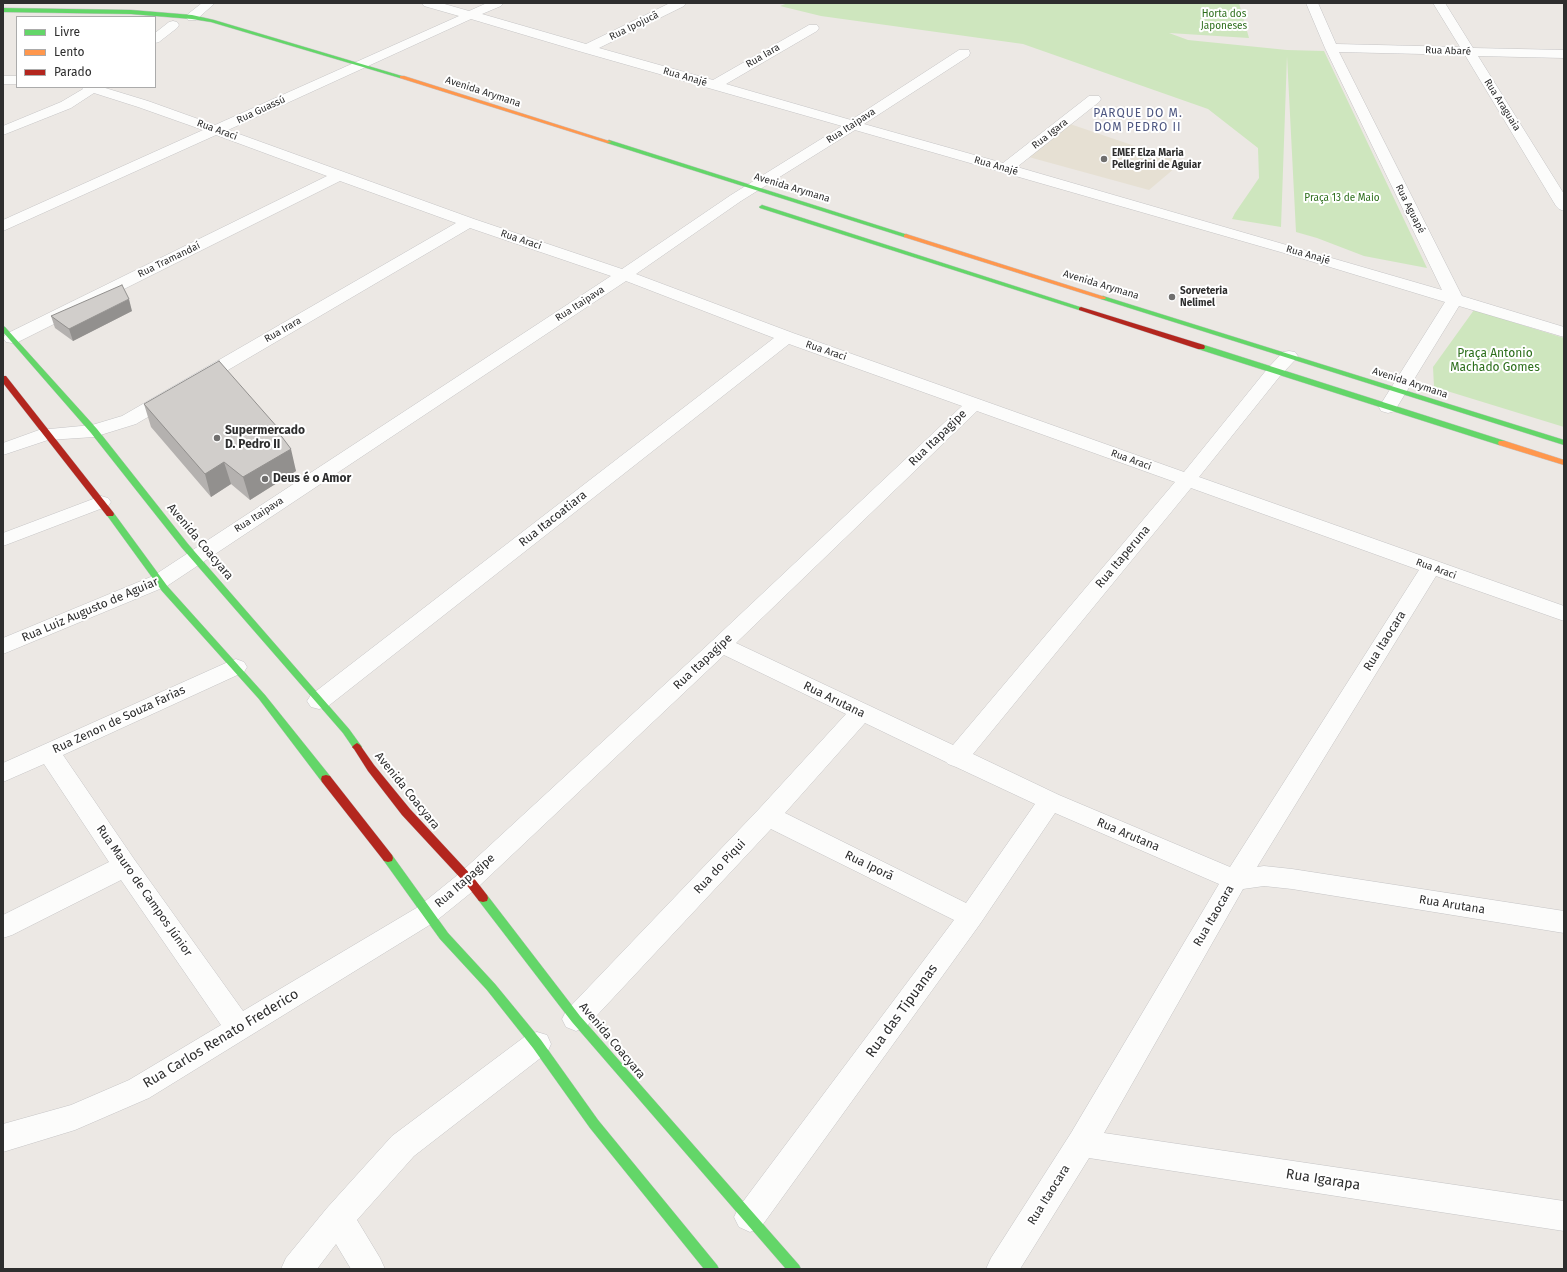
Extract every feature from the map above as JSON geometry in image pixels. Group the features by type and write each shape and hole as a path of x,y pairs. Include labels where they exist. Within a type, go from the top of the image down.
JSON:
{"main road":[{"name":"Avenida Arymana","path":"3,10 131,12 150,16"},
{"path":"3,17 16,17"},
{"name":"Avenida Arymana","path":"156,17 183,23"},
{"name":"Avenida Arymana","path":"156,23 183,23 212,20 359,71 754,188 1564,443"},
{"path":"328,68 342,72"},
{"path":"738,199 1274,372 1564,463"},
{"name":"Avenida Coacyara","path":"8,336 94,431 186,546 346,731 406,812 469,880 576,1019 794,1269"},
{"path":"3,378 101,502 160,581 262,697 400,874 444,936 491,988 537,1044 594,1124 712,1269"}],"street":[{"path":"156,38 183,23 209,3"},
{"name":"Rua Anajé","path":"428,3 469,16 854,124 1456,299 1564,332"},
{"name":"Rua Guassú","path":"3,226 217,131 342,72 359,71 497,3"},
{"name":"Rua Ipojucã","path":"587,49 680,3"},
{"name":"Rua Aguapé","path":"1312,3 1331,48 1456,299"},
{"name":"Rua Araguaia","path":"1439,3 1564,206"},
{"name":"Rua Iara","path":"715,85 813,28"},
{"name":"Rua Abaré","path":"1331,48 1564,54"},
{"name":"Rua Itaipava","path":"196,556 754,188 964,52"},
{"path":"3,80 16,80"},
{"path":"3,131 66,105 91,88"},
{"name":"Rua Araci","path":"95,88 469,222 624,275 787,337 1564,614"},
{"name":"Rua Igara","path":"1005,169 1094,99"},
{"name":"Rua Tramandaí","path":"8,336 340,175"},
{"name":"Rua Irara","path":"3,449 46,434 94,431 129,420 469,222"},
{"path":"1388,407 1397,390 1456,299"},
{"name":"Rua Itacoatiara","path":"320,701 787,337"},
{"name":"Rua Itaperuna","path":"956,758 1187,480 1274,372 1289,356"},
{"name":"Rua Itapagipe","path":"427,914 469,880 721,645 975,403"},
{"path":"3,540 101,502"},
{"name":"Rua Luiz Augusto de Aguiar","path":"3,647 160,581 196,556"},
{"name":"Rua Itaocara","path":"1002,1269 1082,1143 1235,880 1431,567"},
{"name":"Rua Arutana","path":"721,645 956,758 1050,801 1235,880 1264,876 1292,879 1564,922"},
{"name":"Rua Zenon de Souza Farias","path":"3,773 236,667"},
{"name":"Rua do Piqui","path":"576,1019 768,816 861,712"},
{"name":"Rua Mauro de Campos Júnior","path":"49,753 125,866 240,1029"},
{"name":"Rua das Tipuanas","path":"750,1217 971,917 1050,801"},
{"name":"Rua Iporã","path":"768,816 971,917"},
{"path":"3,927 125,866"},
{"name":"Rua Carlos Renato Frederico","path":"3,1138 74,1117 139,1089 427,914"},
{"path":"297,1269 338,1218 403,1146 537,1044"},
{"name":"Rua Igarapa","path":"1082,1143 1564,1216"},
{"path":"338,1218 369,1269"}],"shaded area":[{"name":"EMEF Elza Maria Pellegrini de Aguiar","path":"1070,124 1182,162 1149,190 1025,156"}],"green space":[{"path":"788,3 1239,3 1249,38 1169,33 1188,40 1287,50 1324,51 1427,268 1364,256 1317,238 1296,232 1287,56 1281,227 1232,219 1259,178 1258,148 1208,109 1023,44 821,16 780,6"},
{"name":"Praça Antonio Machado Gomes","path":"1474,310 1564,338 1564,427 1434,387 1433,367"}],"building":[{"path":"122,285 129,299 69,329 51,316"},
{"name":"Supermercado D. Pedro II","path":"219,361 278,428 276,429 291,449 243,477 224,462 205,474 144,404"}],"traffic: fast":[{"path":"3,10 131,12 192,17 212,21 402,77"},
{"path":"609,142 906,236"},
{"path":"762,207 1081,309"},
{"path":"1103,298 1564,443"},
{"path":"3,328 94,431 185,546 346,731 357,747"},
{"path":"1201,347 1502,443"},
{"path":"110,514 165,589 262,697 326,779"},
{"path":"388,858 444,936 491,987 537,1044 594,1124 712,1269"},
{"path":"483,898 576,1019 794,1269"}],"traffic: slow":[{"path":"402,77 609,142"},
{"path":"906,236 1103,298"},
{"path":"1502,443 1564,463"}],"traffic: jam":[{"path":"1081,309 1201,347"},
{"path":"3,378 110,514"},
{"path":"357,747 371,768 406,812 469,880 483,898"},
{"path":"326,779 388,858"}],"place":[{"name":"EMEF Elza Maria Pellegrini de Aguiar","path":"1104,159"},
{"name":"Sorveteria Nelimel","path":"1172,297"},
{"name":"Supermercado D. Pedro II","path":"217,438"},
{"name":"Deus é o Amor","path":"265,479"}],"district":[{"name":"PARQUE DO M. DOM PEDRO II","path":"1138,121"}],"park label":[{"name":"Horta dos Japoneses","path":"1224,20"},
{"name":"Praça 13 de Maio","path":"1342,198"}]}
